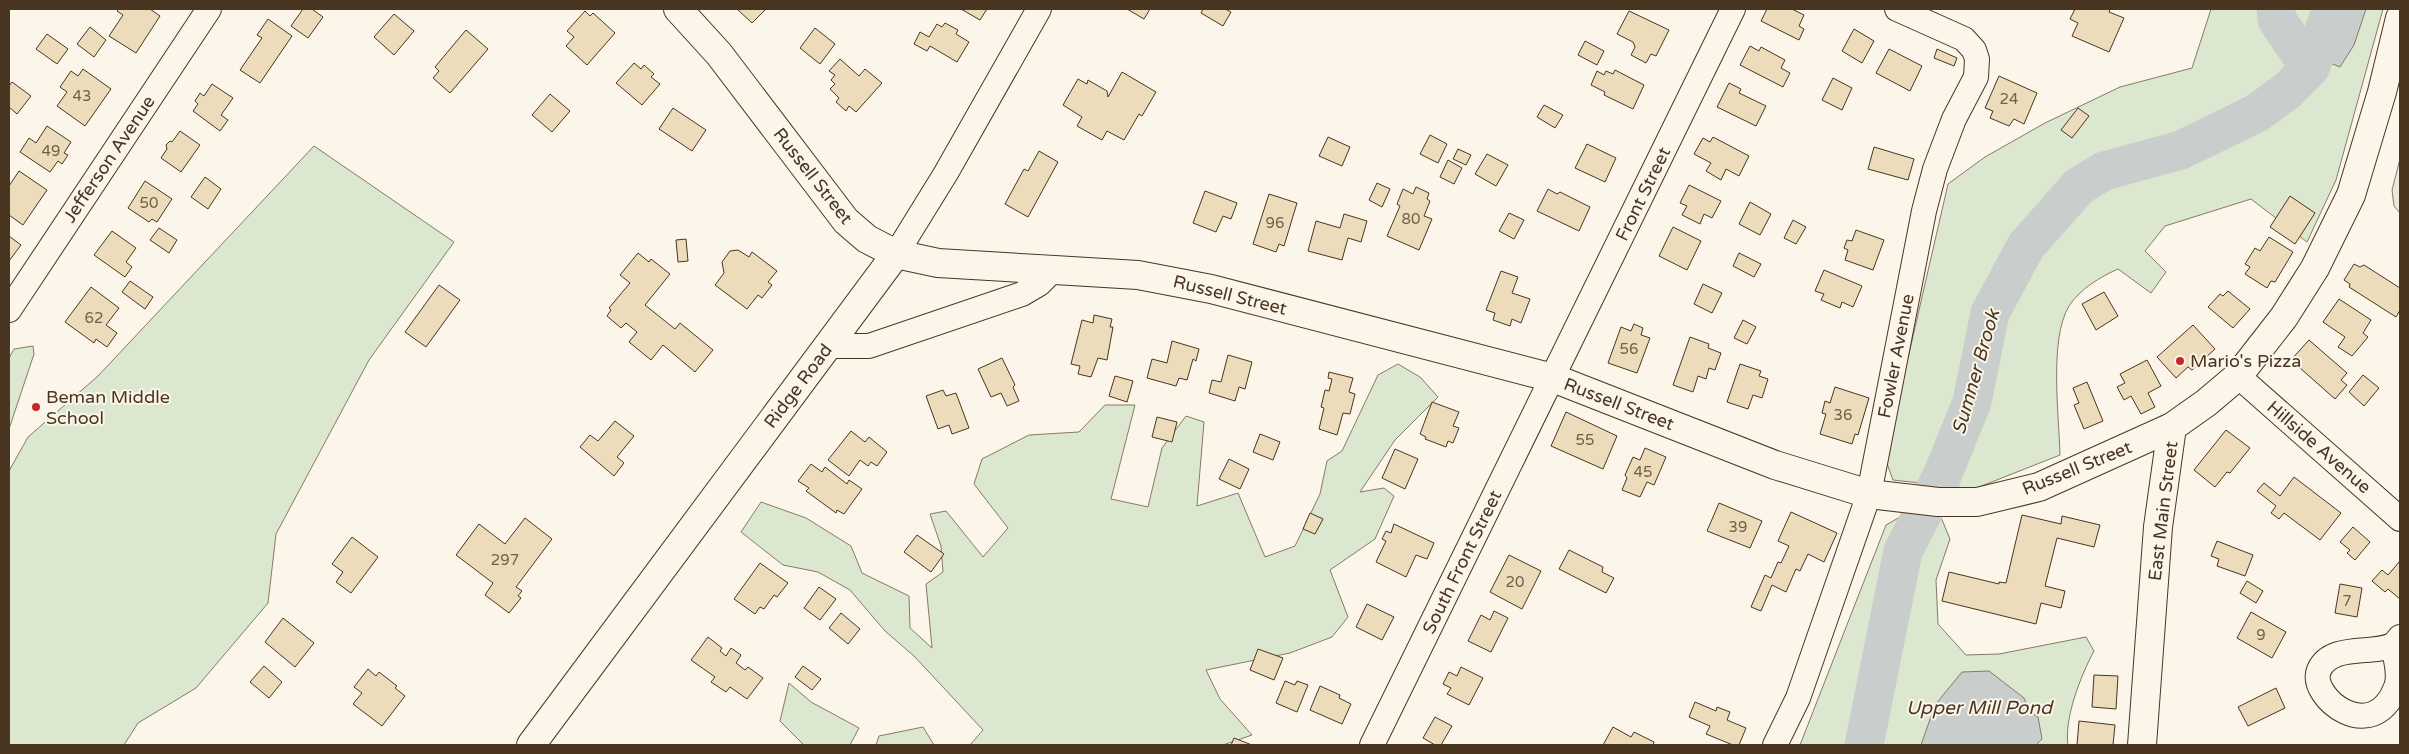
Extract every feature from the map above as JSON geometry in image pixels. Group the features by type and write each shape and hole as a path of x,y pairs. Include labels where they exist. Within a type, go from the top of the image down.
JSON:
{"main road":[{"name":"Russell Street","path":"678,9 719,54 846,221 867,240 896,254 938,263 1138,275 1176,281 1553,378 1775,465 1869,494 1938,502 1977,502 2039,487 2172,427"},
{"name":"East Main Street","path":"2142,745 2158,527 2172,427 2206,403 2238,376 2284,317 2315,268 2351,195 2382,92 2400,18"},
{"name":"Ridge Road","path":"531,745 896,254"}],"street":[{"name":"Jefferson Avenue","path":"9,310 209,9"},
{"name":"Ridge Road","path":"896,254 946,173 1039,9"},
{"name":"Front Street","path":"1553,378 1733,9"},
{"name":"Fowler Avenue","path":"1775,745 1798,698 1869,494 1935,169 1954,119 1976,77 1978,69 1974,50 1964,39 1897,9"},
{"path":"828,346 868,346 893,339 1022,294 1040,284 1053,270"},
{"name":"Hillside Avenue","path":"2238,376 2400,519"},
{"name":"South Front Street","path":"1372,745 1553,378"}],"green space":[{"path":"2211,9 2383,9 2336,180 2307,242 2251,199 2165,226 2145,251 2166,272 2151,293 2118,269 2091,284 2069,306 2063,320 2057,357 2060,455 1974,489 1893,480 1885,458 1948,184 1985,157 2045,123 2120,87 2192,68"},
{"path":"314,146 454,242 369,360 276,534 268,603 196,688 138,723 124,745 9,745 9,471 28,437 98,376"},
{"path":"33,346 34,354 9,429 9,358 14,349"},
{"path":"1398,364 1420,377 1438,397 1395,440 1360,492 1384,488 1394,496 1375,539 1330,570 1348,617 1332,637 1290,653 1206,670 1220,699 1252,735 1223,745 970,745 983,730 914,656 885,631 850,590 818,572 783,565 741,532 761,502 806,518 851,546 862,573 909,596 910,628 932,648 926,584 943,572 941,546 930,514 946,511 983,557 1008,528 974,484 982,459 1029,435 1079,432 1105,405 1135,405 1111,499 1148,507 1162,448 1186,416 1204,422 1197,506 1238,493 1265,557 1295,546 1320,494 1327,461 1342,451 1378,375"},
{"path":"1940,515 1950,539 1936,580 1938,624 1966,655 1999,654 2086,637 2094,651 2079,684 2071,710 2067,734 2068,745 1800,745 1886,525 1900,517"},
{"path":"789,683 811,702 859,728 850,745 804,745 780,721"},
{"path":"923,727 934,745 876,745 879,736"}],"shaded area":[{"path":"2400,159 2400,213 2394,206 2392,190"}],"water":[{"path":"2319,9 2366,9 2354,45 2340,67 2320,59 2313,44 2311,34"},
{"name":"Upper Mill Pond","path":"1989,671 2024,698 2029,711 2038,717 2042,739 2036,745 1921,745 1935,705 1962,672"}],"building":[{"path":"119,9 150,9 160,16 136,53 109,36 123,15 117,11"},
{"path":"303,9 312,9 323,17 308,38 291,26"},
{"path":"737,9 766,9 752,23"},
{"path":"961,9 987,9 980,20"},
{"path":"1127,9 1150,9 1144,19"},
{"path":"1203,9 1225,9 1231,12 1223,26 1201,13"},
{"path":"1767,9 1792,9 1804,15 1799,26 1804,29 1799,40 1761,21"},
{"path":"2075,9 2110,9 2109,12 2124,18 2109,52 2072,36 2078,23 2070,19"},
{"path":"585,11 590,16 593,13 615,33 587,65 566,46 574,37 567,31"},
{"path":"1629,11 1669,30 1656,56 1651,54 1646,63 1631,55 1635,47 1633,42 1617,34"},
{"path":"394,14 414,31 394,55 374,37"},
{"path":"268,19 292,36 260,83 240,70 262,38 257,35"},
{"path":"945,23 958,30 956,34 969,42 957,62 930,46 927,51 914,44 920,32 929,37 937,24 942,27"},
{"path":"90,27 106,40 94,57 77,44"},
{"path":"815,28 835,44 820,64 800,48"},
{"path":"1854,29 1874,41 1862,63 1842,51"},
{"path":"466,30 488,49 450,93 433,78 439,71 435,67"},
{"path":"47,34 68,49 57,64 36,49"},
{"path":"1585,41 1604,51 1597,65 1578,55"},
{"path":"1750,46 1759,51 1761,47 1785,60 1781,68 1790,73 1783,87 1740,65"},
{"path":"1889,49 1922,66 1910,91 1876,73"},
{"path":"1937,49 1957,58 1954,66 1934,58"},
{"path":"840,59 859,76 865,69 882,83 856,112 849,106 846,111 836,102 839,98 830,89 835,84 831,80 835,75 829,71"},
{"path":"634,63 641,69 644,65 654,74 651,77 660,84 642,105 616,83"},
{"path":"83,69 111,89 85,126 57,106 67,92 60,87 71,71 78,76"},
{"path":"1615,70 1644,85 1633,109 1604,95 1605,92 1591,85 1597,71 1604,75 1606,71 1613,74"},
{"path":"1122,72 1156,92 1142,116 1139,114 1124,140 1107,131 1102,140 1077,126 1082,117 1063,105 1078,79 1087,84 1088,80 1107,91 1108,97"},
{"path":"1999,76 2037,93 2024,124 2014,119 2009,126 1990,118 1993,111 1985,108"},
{"path":"1833,78 1852,88 1842,110 1822,100"},
{"path":"12,82 31,96 17,114 9,107 9,86"},
{"path":"1729,83 1741,89 1739,93 1766,106 1756,126 1717,107"},
{"path":"212,84 233,98 221,115 228,120 220,131 193,111 198,104 195,101 200,93 204,96"},
{"path":"550,94 570,111 552,132 532,115"},
{"path":"1544,105 1563,115 1555,128 1537,117"},
{"path":"673,108 706,130 692,151 659,129"},
{"path":"2078,108 2089,116 2072,138 2061,130"},
{"path":"47,126 71,142 64,153 68,155 62,164 58,161 50,172 20,152 29,138 36,143"},
{"path":"180,131 200,145 181,172 161,158 167,149 166,145 170,141 172,142"},
{"path":"1430,135 1447,144 1438,163 1420,154"},
{"path":"1328,137 1350,147 1342,166 1319,156"},
{"path":"1713,137 1749,156 1739,176 1726,169 1721,180 1706,171 1711,163 1694,154 1703,138 1710,142"},
{"path":"1587,144 1616,158 1605,182 1575,168"},
{"path":"1874,147 1914,159 1908,180 1868,169"},
{"path":"1458,149 1471,155 1466,165 1453,159"},
{"path":"1039,151 1058,162 1028,217 1005,204 1024,169 1028,171"},
{"path":"1487,154 1508,165 1496,186 1475,174"},
{"path":"1448,160 1462,168 1454,184 1440,177"},
{"path":"19,171 47,190 23,225 9,215 9,186"},
{"path":"205,177 221,189 208,209 191,197"},
{"path":"145,181 172,199 157,222 152,219 149,222 128,208"},
{"path":"1377,183 1390,189 1382,207 1369,200"},
{"path":"1689,185 1721,201 1712,218 1704,214 1700,224 1682,215 1687,206 1680,203"},
{"path":"1416,187 1429,193 1427,199 1430,201 1424,216 1432,219 1419,250 1387,236 1400,206 1397,204 1403,189 1413,194"},
{"path":"1548,189 1557,194 1560,192 1590,207 1579,231 1537,211"},
{"path":"1205,191 1237,203 1231,219 1223,216 1216,232 1193,223"},
{"path":"1269,194 1297,203 1284,246 1279,244 1276,252 1253,244"},
{"path":"2290,196 2315,213 2295,244 2270,227"},
{"path":"1750,202 1771,214 1760,235 1739,224"},
{"path":"1509,213 1524,220 1514,239 1499,231"},
{"path":"1344,214 1367,221 1361,242 1348,238 1342,260 1308,251 1316,221 1340,228"},
{"path":"1793,220 1806,227 1796,244 1784,238"},
{"path":"1673,227 1701,241 1687,270 1659,256"},
{"path":"159,228 177,240 169,253 150,240"},
{"path":"1856,230 1884,240 1873,270 1845,260 1848,250 1844,248 1847,240 1852,241"},
{"path":"112,231 136,248 126,262 132,267 125,277 94,255"},
{"path":"9,236 21,245 9,261"},
{"path":"2269,237 2293,252 2275,282 2271,281 2267,288 2245,274 2250,267 2245,264 2255,248 2260,251"},
{"path":"686,239 688,261 678,262 676,240"},
{"path":"738,250 749,257 752,252 777,271 768,282 772,285 762,298 758,295 747,309 715,285 724,273 722,262 730,251"},
{"path":"638,253 649,262 651,259 670,274 645,305 675,329 680,323 713,350 695,372 663,345 651,360 629,342 637,332 626,323 621,328 607,316 611,310 609,308 630,283 620,275"},
{"path":"1739,253 1761,264 1754,277 1733,266"},
{"path":"2354,264 2360,267 2364,265 2400,288 2400,310 2396,317 2349,287 2350,284 2344,280"},
{"path":"1824,270 1862,286 1853,307 1842,302 1840,308 1821,300 1824,294 1815,291"},
{"path":"1501,271 1518,277 1512,293 1530,299 1521,323 1512,319 1510,326 1493,320 1495,313 1486,310"},
{"path":"130,281 153,297 145,309 122,292"},
{"path":"1703,284 1722,293 1712,313 1694,304"},
{"path":"439,285 460,300 426,347 405,332"},
{"path":"91,287 119,308 106,325 117,333 107,347 96,339 94,343 65,322"},
{"path":"2228,291 2250,309 2233,328 2208,307 2220,294 2223,296"},
{"path":"2104,292 2118,316 2096,330 2082,304"},
{"path":"2339,299 2371,320 2363,333 2368,337 2352,356 2338,347 2345,337 2323,322"},
{"path":"1094,315 1112,319 1110,327 1113,327 1107,360 1098,358 1091,377 1078,374 1080,366 1071,364 1082,320 1093,323"},
{"path":"1743,320 1756,327 1747,344 1734,338"},
{"path":"1634,324 1643,328 1641,335 1650,338 1637,373 1608,363 1621,327 1631,331"},
{"path":"2193,325 2215,349 2192,370 2188,367 2176,378 2157,357"},
{"path":"1690,337 1709,344 1708,348 1721,353 1715,370 1709,368 1706,379 1698,376 1693,392 1673,385"},
{"path":"2309,340 2347,373 2341,380 2347,385 2335,399 2291,360"},
{"path":"1172,341 1199,349 1196,361 1193,359 1187,380 1179,378 1176,386 1147,378 1152,359 1167,363"},
{"path":"1228,355 1252,362 1245,389 1239,387 1235,401 1209,393 1212,380 1221,382"},
{"path":"1002,358 1015,385 1013,387 1019,401 1007,406 1001,393 991,397 978,369"},
{"path":"2147,360 2161,386 2148,393 2155,407 2141,414 2131,396 2124,400 2117,387 2125,383 2120,374"},
{"path":"1740,364 1761,371 1759,376 1768,379 1762,398 1753,395 1748,409 1727,402"},
{"path":"1329,372 1353,378 1349,392 1355,394 1350,414 1343,413 1337,435 1319,429 1324,408 1321,407 1325,390 1329,391 1332,379 1328,378"},
{"path":"2363,375 2379,388 2364,406 2349,392"},
{"path":"1115,376 1133,381 1127,402 1109,396"},
{"path":"2087,382 2103,421 2084,429 2074,405 2079,403 2073,388"},
{"path":"1835,387 1869,398 1858,435 1855,434 1852,444 1820,434 1826,414 1822,413 1825,401 1830,403"},
{"path":"943,390 946,396 956,393 969,428 952,434 949,425 938,429 926,396"},
{"path":"1432,402 1459,412 1453,426 1459,428 1453,443 1448,441 1446,447 1425,439 1426,437 1420,434"},
{"path":"1566,412 1617,436 1603,469 1551,446"},
{"path":"1157,417 1177,422 1172,442 1152,437"},
{"path":"615,421 634,436 617,457 624,463 614,476 580,447 590,435 598,441"},
{"path":"2226,430 2250,448 2230,473 2227,472 2215,487 2194,470"},
{"path":"851,431 865,442 869,437 887,452 877,466 871,462 868,466 860,460 849,476 828,460"},
{"path":"1260,434 1280,442 1273,460 1253,452"},
{"path":"1645,448 1666,457 1654,485 1647,482 1640,497 1622,490 1627,478 1625,475 1633,457 1640,460"},
{"path":"1395,449 1418,459 1405,489 1382,478"},
{"path":"1229,459 1249,469 1240,489 1219,479"},
{"path":"811,464 822,472 825,467 847,484 849,480 862,489 844,514 837,510 836,513 806,491 809,488 798,481"},
{"path":"2294,477 2341,513 2320,540 2284,513 2279,519 2271,513 2276,506 2257,491 2264,483 2280,496"},
{"path":"1719,503 1762,521 1750,548 1707,531"},
{"path":"1791,512 1837,533 1824,562 1808,554 1800,571 1796,569 1786,592 1772,585 1761,611 1751,607 1765,575 1771,578 1778,562 1781,563 1789,546 1778,541"},
{"path":"1310,513 1323,519 1315,534 1303,529"},
{"path":"2022,515 2061,524 2062,516 2100,525 2094,547 2057,538 2045,586 2065,591 2061,608 2041,603 2036,624 1942,601 1949,572 1999,584 1999,582 2006,583"},
{"path":"525,518 552,539 516,587 522,591 518,596 521,598 509,613 485,595 493,583 456,555 479,524 505,544"},
{"path":"1394,524 1434,543 1427,559 1416,555 1406,577 1376,562 1386,541 1382,539 1386,531 1391,533"},
{"path":"2353,527 2370,542 2355,560 2347,553 2350,550 2340,542"},
{"path":"917,535 944,554 931,572 904,552"},
{"path":"352,537 378,557 351,593 336,582 343,572 332,564"},
{"path":"2217,541 2253,555 2245,576 2217,566 2219,559 2211,556"},
{"path":"1569,550 1603,567 1602,572 1614,578 1606,593 1559,569"},
{"path":"1509,555 1541,571 1522,609 1490,592"},
{"path":"2400,561 2400,599 2388,589 2385,592 2372,581 2382,570 2388,575"},
{"path":"760,563 788,583 777,597 774,595 764,609 760,607 755,614 734,599"},
{"path":"2247,581 2263,591 2256,603 2240,593"},
{"path":"2340,584 2362,588 2357,617 2335,613"},
{"path":"819,587 836,599 820,620 804,608"},
{"path":"1367,604 1394,617 1382,640 1356,627"},
{"path":"1494,611 1508,618 1491,652 1468,641 1481,615 1490,620"},
{"path":"2251,612 2286,632 2272,658 2237,638"},
{"path":"841,613 860,629 848,644 829,628"},
{"path":"283,618 314,643 295,667 265,642"},
{"path":"708,637 722,648 720,651 726,656 731,648 741,655 736,663 745,670 748,667 763,678 747,699 730,687 726,692 711,682 715,677 691,660"},
{"path":"1258,649 1283,658 1274,680 1250,670"},
{"path":"264,666 282,682 269,698 250,682"},
{"path":"803,666 821,679 812,690 795,677"},
{"path":"1461,667 1483,678 1469,705 1447,694 1451,688 1443,684 1449,672 1457,676"},
{"path":"368,669 376,676 379,672 397,686 395,688 405,696 382,726 353,704 362,693 354,687"},
{"path":"2094,675 2118,676 2116,709 2092,707"},
{"path":"1285,681 1295,685 1297,681 1308,685 1297,712 1276,703"},
{"path":"1320,686 1340,695 1339,698 1351,704 1342,724 1310,710"},
{"path":"2276,688 2285,708 2248,726 2238,707"},
{"path":"1695,702 1716,711 1717,707 1730,712 1727,720 1746,728 1739,745 1733,745 1706,734 1710,726 1689,717"},
{"path":"1435,717 1452,726 1441,745 1435,745 1423,738"},
{"path":"2079,721 2115,725 2113,745 2077,745"},
{"path":"1613,727 1631,737 1634,732 1654,742 1653,745 1603,745"},
{"path":"1234,738 1252,745 1231,745"}],"waterway":[{"path":"2276,9 2277,20 2310,68"},
{"name":"Sumner Brook","path":"1864,745 1903,551 1942,476 1972,402 1990,313 2026,246 2079,186 2104,171 2181,150 2257,113 2288,90 2310,68 2332,9"}],"place":[{"name":"Mario's Pizza","path":"2180,361"},
{"name":"Beman Middle School","path":"36,407"}]}
